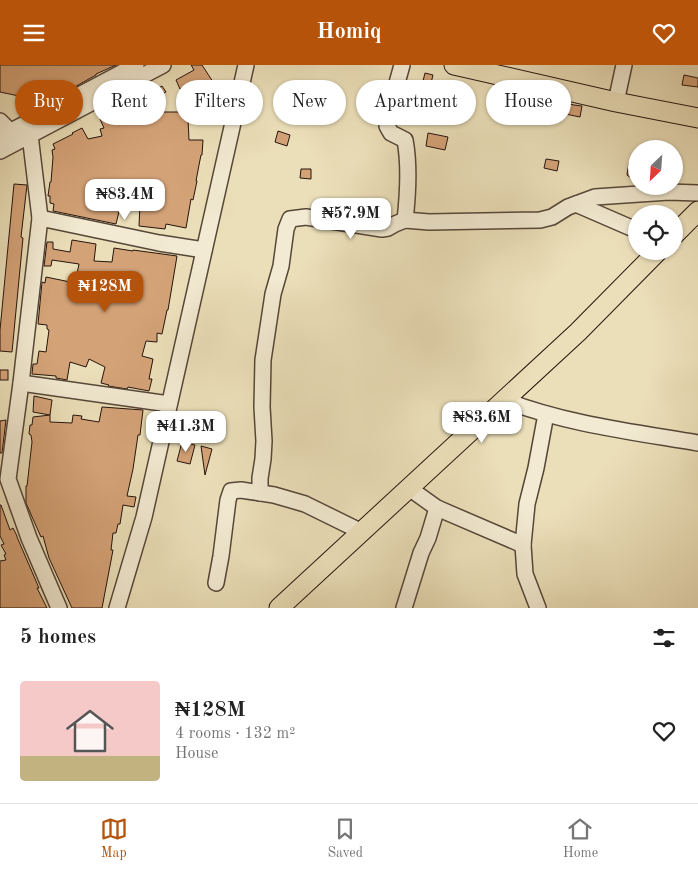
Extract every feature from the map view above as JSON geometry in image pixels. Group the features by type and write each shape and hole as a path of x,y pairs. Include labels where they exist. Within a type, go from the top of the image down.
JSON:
{"main road":[{"path":"454,65 616,102 698,118"},
{"path":"683,226 698,211"},
{"path":"279,608 578,332 649,260"}],"street":[{"path":"0,121 5,135 136,65"},
{"path":"0,151 163,65"},
{"path":"117,608 144,517 246,65"},
{"path":"402,65 392,101 388,126 391,133 406,141 408,192 405,220"},
{"path":"616,102 624,65"},
{"path":"30,135 40,217 21,383 4,481 59,608"},
{"path":"260,493 264,441 262,407 263,360 273,294 281,266 287,223 290,219 306,217 382,229 405,220 429,222 540,220 552,217 568,207 595,197 669,192 698,193"},
{"path":"576,204 628,227"},
{"path":"40,217 159,243 204,250"},
{"path":"21,383 169,403"},
{"path":"504,400 528,409 578,422 698,443"},
{"path":"538,608 525,574 523,545 527,505 546,414"},
{"path":"409,488 437,508 523,545"},
{"path":"216,583 231,491 240,489 274,495 306,504 362,532"},
{"path":"404,608 437,508"}],"building":[{"path":"0,65 116,65 83,82 83,80 15,80 15,95 0,92"},
{"path":"191,65 202,65 212,80 176,80 194,70"},
{"path":"425,73 433,75 432,80 423,80"},
{"path":"684,75 698,78 698,87 682,85"},
{"path":"571,104 582,106 580,117 571,115"},
{"path":"166,112 176,112 176,125 188,125 189,140 203,140 197,181 193,200 191,199 186,228 166,224 165,229 139,226 140,205 121,203 116,224 53,211 54,204 50,203 50,196 48,196 51,182 52,150 55,149 53,144 82,128 88,139 102,136 100,129 104,128 103,125 166,125"},
{"path":"278,131 290,135 287,146 275,142"},
{"path":"428,133 448,137 445,150 426,146"},
{"path":"546,159 559,161 557,171 544,168"},
{"path":"301,169 311,169 311,179 300,178"},
{"path":"14,184 27,185 12,352 0,351 0,330"},
{"path":"72,240 96,244 94,261 112,262 114,248 177,256 162,334 157,333 157,342 146,341 142,356 153,359 149,391 108,386 101,383 105,367 89,359 86,367 70,362 67,380 56,378 56,376 32,374 33,364 37,364 39,351 46,352 49,330 47,325 38,324 42,282 45,283 46,277 75,283 79,264 52,260 51,266 44,266 47,242 53,242 53,249 70,252"},
{"path":"0,370 8,370 8,380 0,380"},
{"path":"34,396 52,400 50,415 33,412"},
{"path":"102,407 143,410 140,435 138,435 127,496 136,497 134,507 123,505 120,524 118,524 116,533 113,533 111,550 113,550 102,608 72,608 49,558 43,536 41,537 26,503 26,486 32,442 31,435 29,434 30,425 32,425 33,417 50,415 50,422 72,423 73,415 82,416 81,419 99,422"},
{"path":"6,420 2,453 0,453 0,421"},
{"path":"182,442 195,445 190,464 177,461"},
{"path":"201,446 212,449 205,475"},
{"path":"0,505 10,530 13,528 17,536 39,588 37,588 47,608 0,608 0,561 6,560 4,555 6,554 1,545 4,544 0,536"}]}
